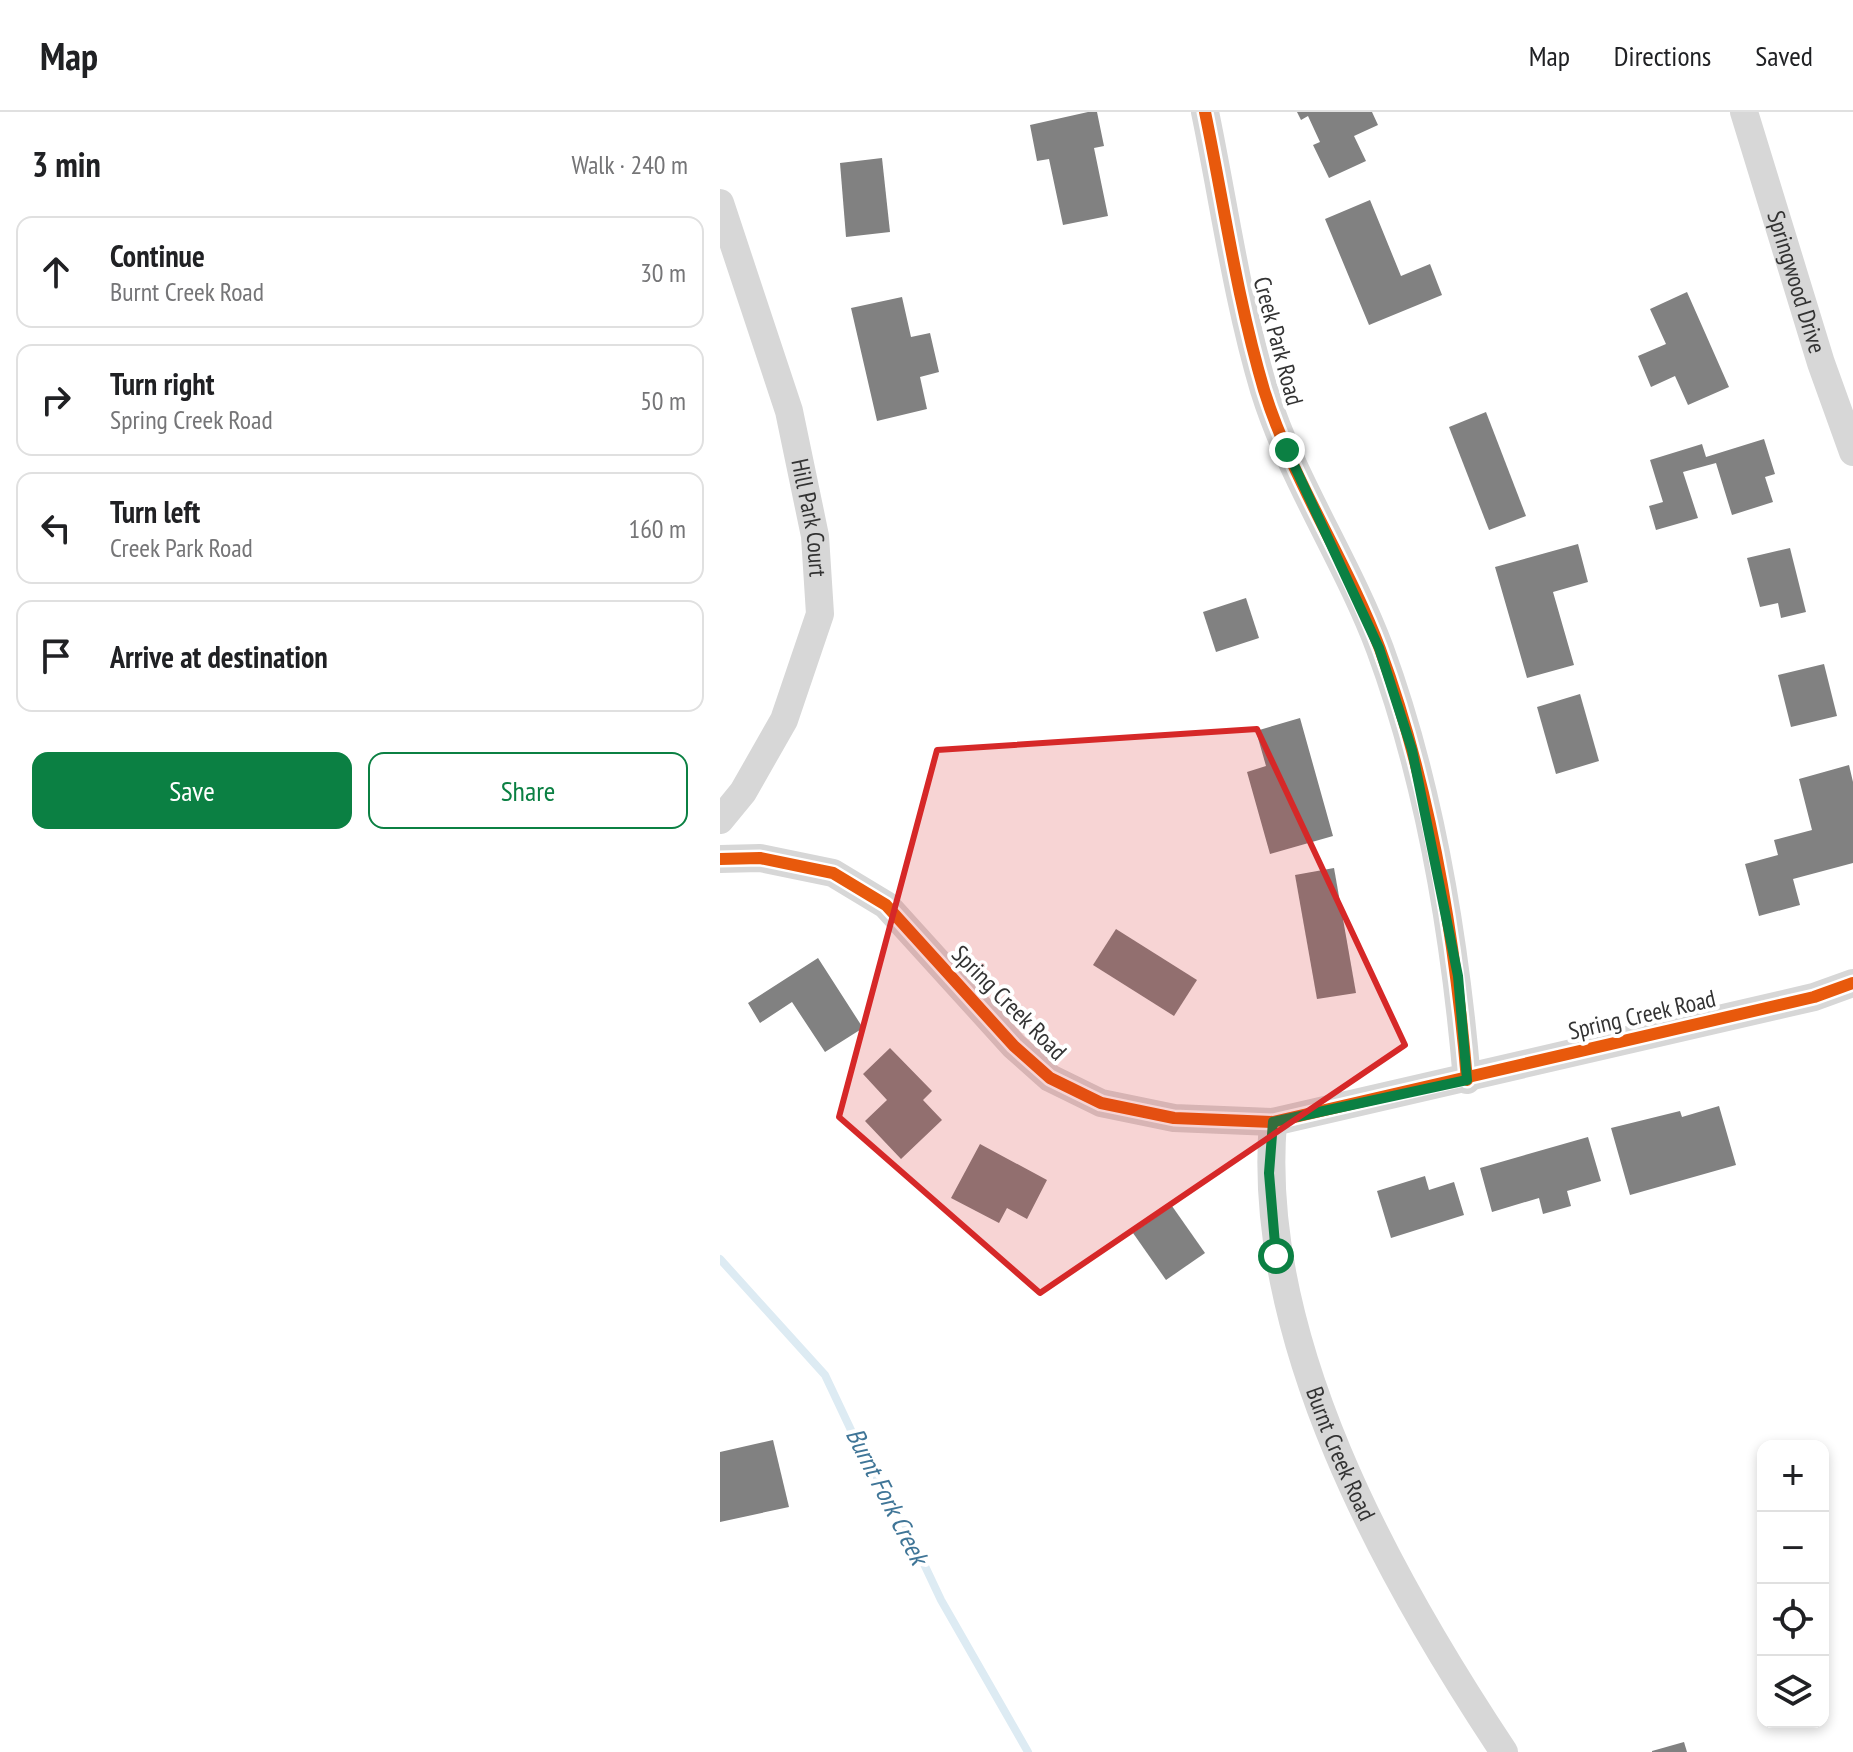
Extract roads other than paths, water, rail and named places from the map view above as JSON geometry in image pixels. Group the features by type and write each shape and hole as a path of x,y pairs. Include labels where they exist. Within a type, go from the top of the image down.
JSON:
{"street":[{"name":"Creek Park Road","path":"1205,112 1235,266 1265,390 1287,450 1379,648 1412,750 1458,976 1467,1080"},
{"name":"Springwood Drive","path":"1744,112 1821,363 1853,452"},
{"name":"Hill Park Court","path":"720,203 789,411 815,536 820,614 784,720 743,792 720,820"},
{"name":"Spring Creek Road","path":"720,859 760,858 833,873 886,905 1014,1046 1050,1078 1101,1103 1174,1118 1273,1122 1467,1080 1814,997 1853,983"},
{"name":"Burnt Creek Road","path":"1273,1122 1269,1173 1276,1256 1296,1337 1349,1476 1436,1650 1504,1752"}],"waterway":[{"name":"Burnt Fork Creek","path":"720,1259 825,1375 859,1447 907,1528 941,1600 1028,1752"}]}
